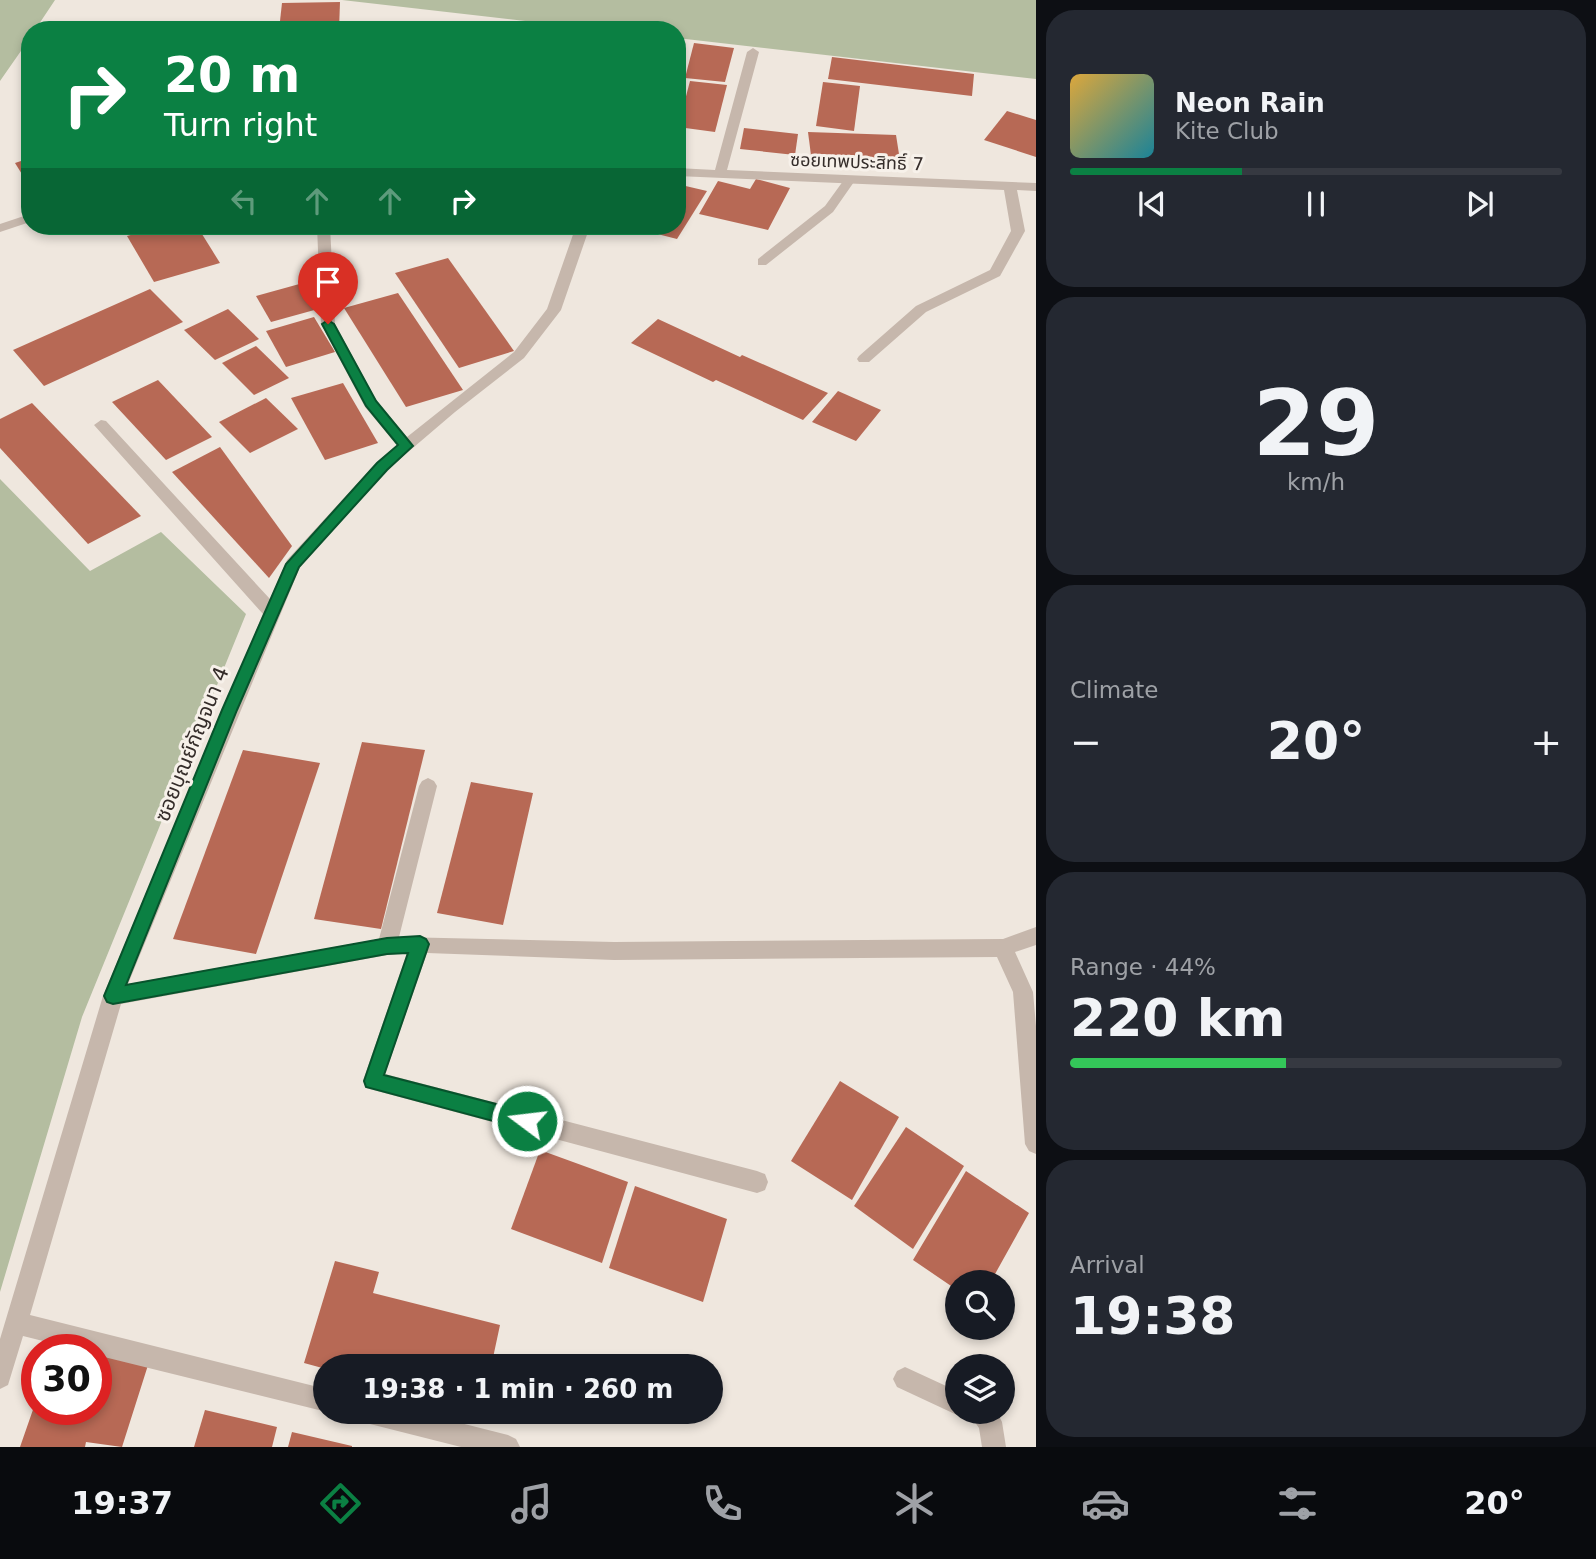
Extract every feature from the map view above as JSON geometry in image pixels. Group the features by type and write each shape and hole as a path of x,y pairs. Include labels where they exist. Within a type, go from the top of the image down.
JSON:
{"street":[{"path":"720,174 754,52"},
{"name":"ซอยเทพประสิทธิ์ 7","path":"686,172 1036,187"},
{"path":"864,359 921,309 995,273 1018,231 1015,205 1009,186"},
{"path":"0,228 21,221"},
{"path":"323,235 328,324 370,403 406,446"},
{"name":"ซอยบุณย์กัญจนา 4","path":"0,1377 113,996 293,564 382,466 519,355 554,310 580,235"},
{"path":"101,425 272,613"},
{"path":"387,946 428,786"},
{"path":"113,996 387,946 420,944 614,951 1003,948 1036,936"},
{"path":"420,944 373,1081 757,1182"},
{"path":"1003,948 1023,992 1036,1144"},
{"path":"16,1323 313,1398"},
{"path":"905,1379 945,1397"},
{"path":"417,1424 508,1447"},
{"path":"990,1424 993,1447"}],"lane":[{"path":"762,262 829,209 850,179"}],"green space":[{"path":"0,0 55,0 41,21 21,21 21,51 0,81"},
{"path":"342,0 1036,0 1036,79 686,39 686,21 525,21"},
{"path":"0,479 90,571 161,532 246,614 82,1017 0,1292"}],"building":[{"path":"340,2 339,21 280,21 282,3"},
{"path":"694,43 734,48 725,82 686,78"},
{"path":"832,57 974,74 972,96 828,79"},
{"path":"690,81 727,85 715,132 686,128 686,96"},
{"path":"823,82 860,86 854,131 816,126"},
{"path":"1007,111 1036,120 1036,157 984,140"},
{"path":"744,128 798,134 795,155 740,149"},
{"path":"808,132 896,135 901,167 812,163"},
{"path":"21,161 21,173 15,163"},
{"path":"756,179 790,188 768,230 699,214 718,181 750,189"},
{"path":"686,186 707,191 686,225"},
{"path":"203,235 220,263 154,282 127,236"},
{"path":"661,235 680,235 677,239"},
{"path":"448,258 514,351 459,368 395,273"},
{"path":"303,283 318,309 271,322 256,296"},
{"path":"150,289 183,322 44,386 13,350"},
{"path":"398,293 463,390 406,407 344,308"},
{"path":"228,309 259,339 215,360 184,330"},
{"path":"314,317 335,352 286,367 266,331"},
{"path":"658,319 740,357 742,355 828,393 803,420 631,343"},
{"path":"256,346 289,378 254,395 222,363"},
{"path":"158,380 212,437 166,460 112,402"},
{"path":"343,383 378,443 325,460 291,398"},
{"path":"838,391 881,410 856,441 812,422"},
{"path":"266,398 298,429 250,453 219,422"},
{"path":"32,403 141,516 88,544 0,448 0,419"},
{"path":"220,447 292,546 269,578 172,472"},
{"path":"362,742 425,750 381,929 314,919"},
{"path":"243,750 320,763 256,954 173,939"},
{"path":"471,782 533,793 503,925 437,913"},
{"path":"840,1081 899,1117 852,1200 791,1161"},
{"path":"906,1127 964,1166 913,1249 854,1206"},
{"path":"540,1150 628,1182 602,1263 511,1229"},
{"path":"966,1171 1029,1213 997,1270 945,1270 945,1282 913,1260"},
{"path":"635,1186 727,1219 703,1302 609,1268"},
{"path":"335,1261 379,1272 373,1293 500,1325 494,1354 313,1354 313,1365 304,1363"},
{"path":"112,1354 149,1362 122,1447 86,1442 85,1447 20,1447 28,1425 112,1425"},
{"path":"205,1410 277,1427 272,1447 194,1447"},
{"path":"292,1432 352,1446 352,1447 288,1447"}],"route":[{"path":"328,324 370,403 406,446 382,466 293,564 229,710 113,996 387,946 420,944 373,1081 527,1121"}]}
